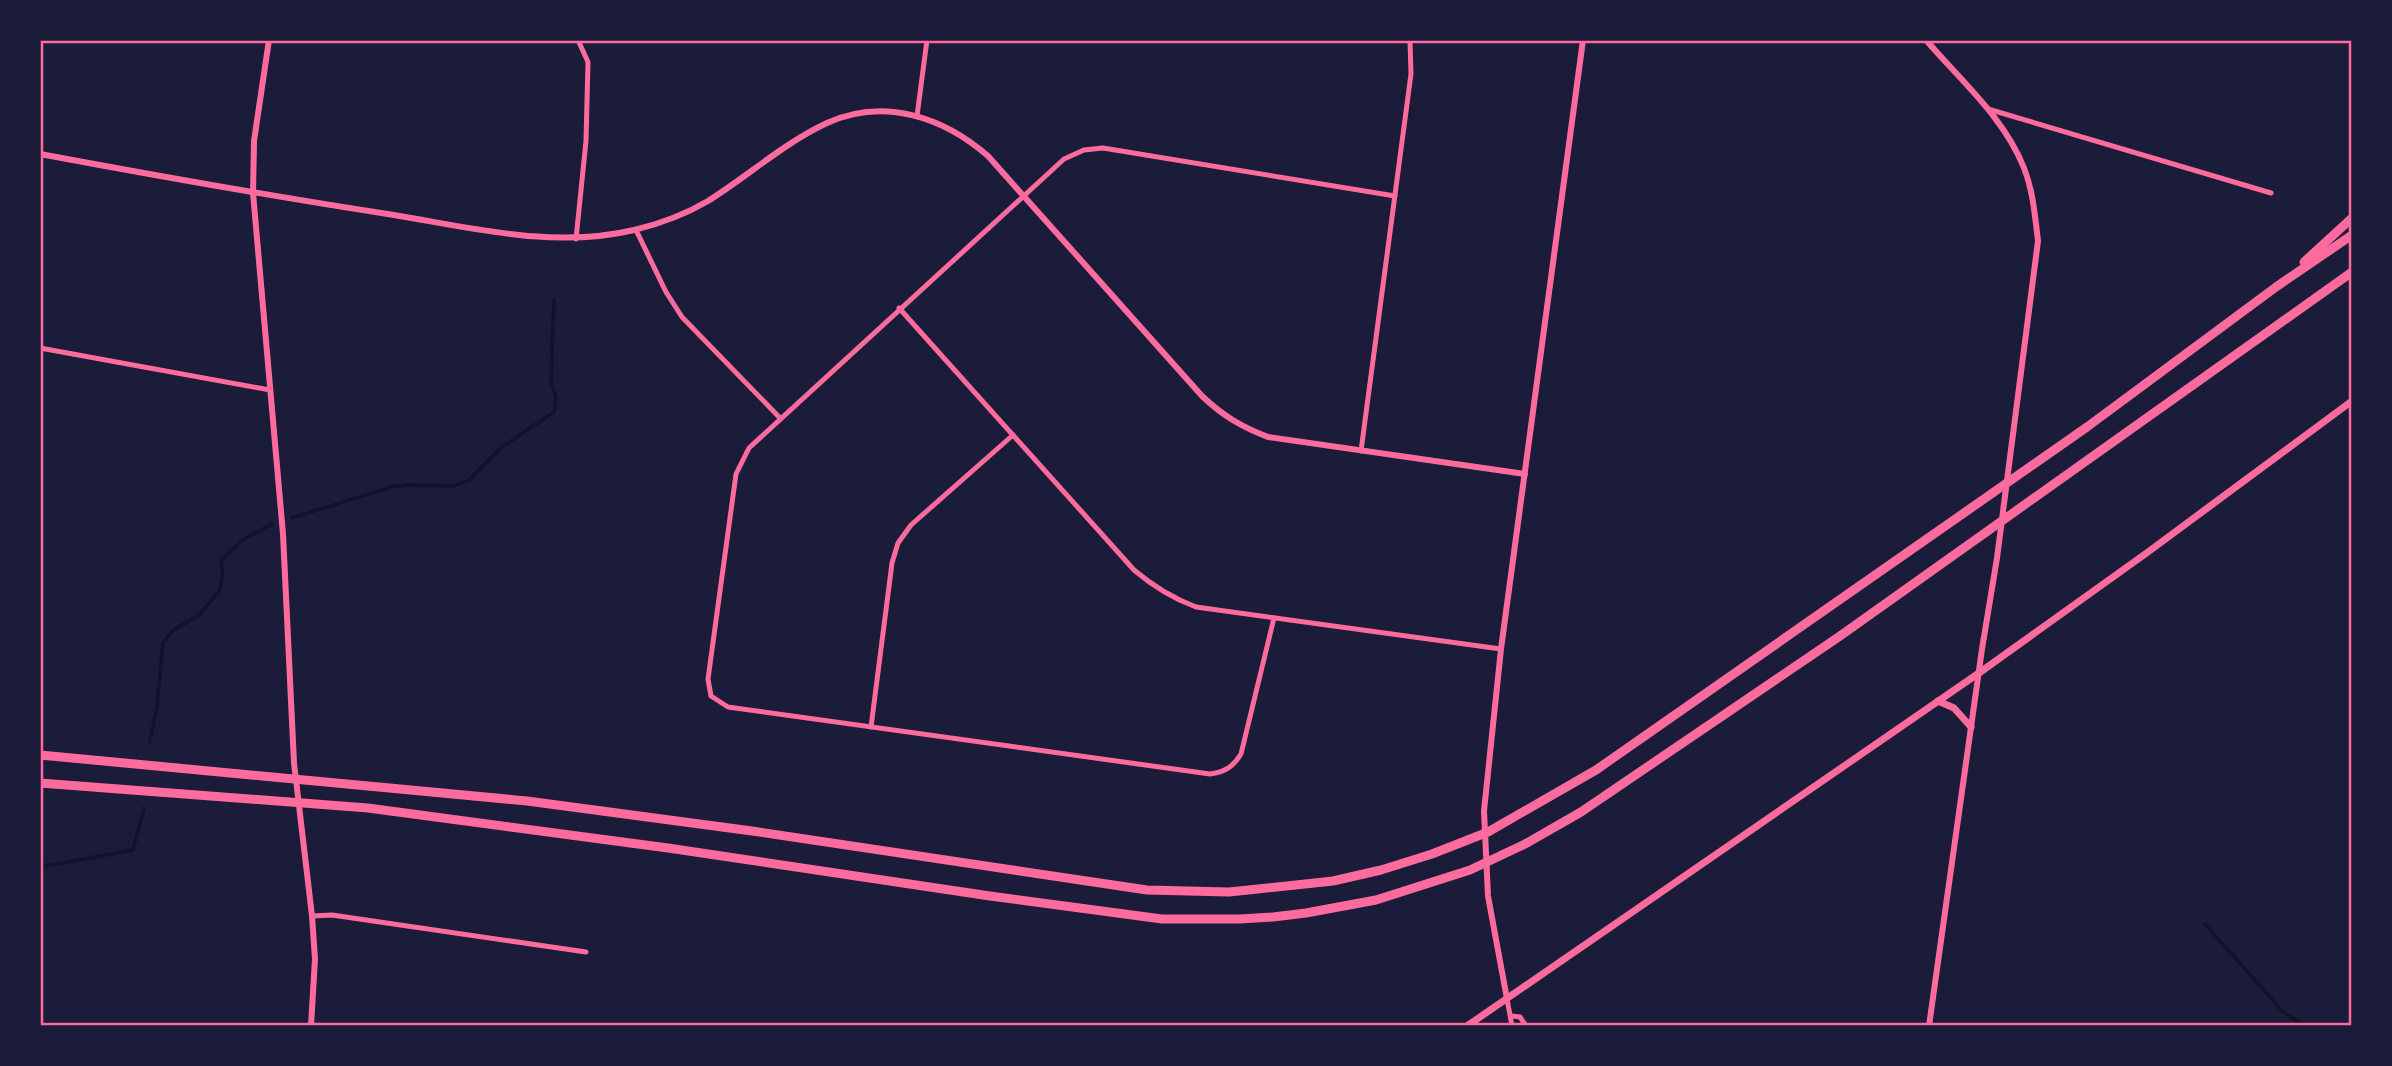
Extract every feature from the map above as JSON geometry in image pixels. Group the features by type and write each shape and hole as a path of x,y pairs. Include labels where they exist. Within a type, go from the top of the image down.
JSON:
{"highway":[{"path":"2276,287 2352,218"},
{"path":"40,755 536,803 752,831 1147,890 1228,892 1333,881 1432,854 1488,832 1596,770 2087,427 2276,287 2352,235"},
{"path":"40,783 368,808 1162,919 1273,917 1317,912 1376,900 1470,870 1525,844 1581,812 1840,636 2352,272"}],"main road":[{"path":"1467,1026 1979,673 2352,401"},
{"path":"1938,701 1954,708 1971,727"}],"street":[{"path":"268,40 254,141 253,193 283,534 294,763 315,959 311,1026"},
{"path":"576,239 586,141 588,62 578,40"},
{"path":"917,116 927,40"},
{"path":"1361,451 1411,74 1410,40"},
{"path":"1512,1026 1488,897 1484,811 1501,649 1583,40"},
{"path":"1926,40 1988,109 2009,137 2024,168 2033,201 2038,241 1997,558 1929,1026"},
{"path":"1988,109 2271,193"},
{"path":"40,154 253,193 524,236 576,239 636,230 671,218 705,202 829,122 873,112 917,116 945,126 971,141 988,156 1193,386 1221,414 1242,427 1268,437 1525,474"},
{"path":"1274,618 1241,754 1234,765 1221,773 1210,774 728,706 711,696 708,679 736,474 749,448 1064,159 1084,150 1103,148 1395,196"},
{"path":"636,230 666,292 682,317 780,418"},
{"path":"899,308 1134,570 1154,587 1173,598 1196,607 1501,649"},
{"path":"40,348 270,390"},
{"path":"871,727 892,562 898,543 911,524 1013,435"},
{"path":"312,916 332,915 586,952"},
{"path":"1511,1016 1520,1017 1526,1026"}],"waterway":[{"path":"292,518 391,487 454,486 469,480 502,447 554,412 556,397 551,382 554,299"},
{"path":"150,742 157,706 163,643 172,631 199,615 219,591 223,576 221,560 244,539 272,524"},
{"path":"40,867 133,850 144,808"},
{"path":"2205,924 2284,1013 2306,1026"}]}
